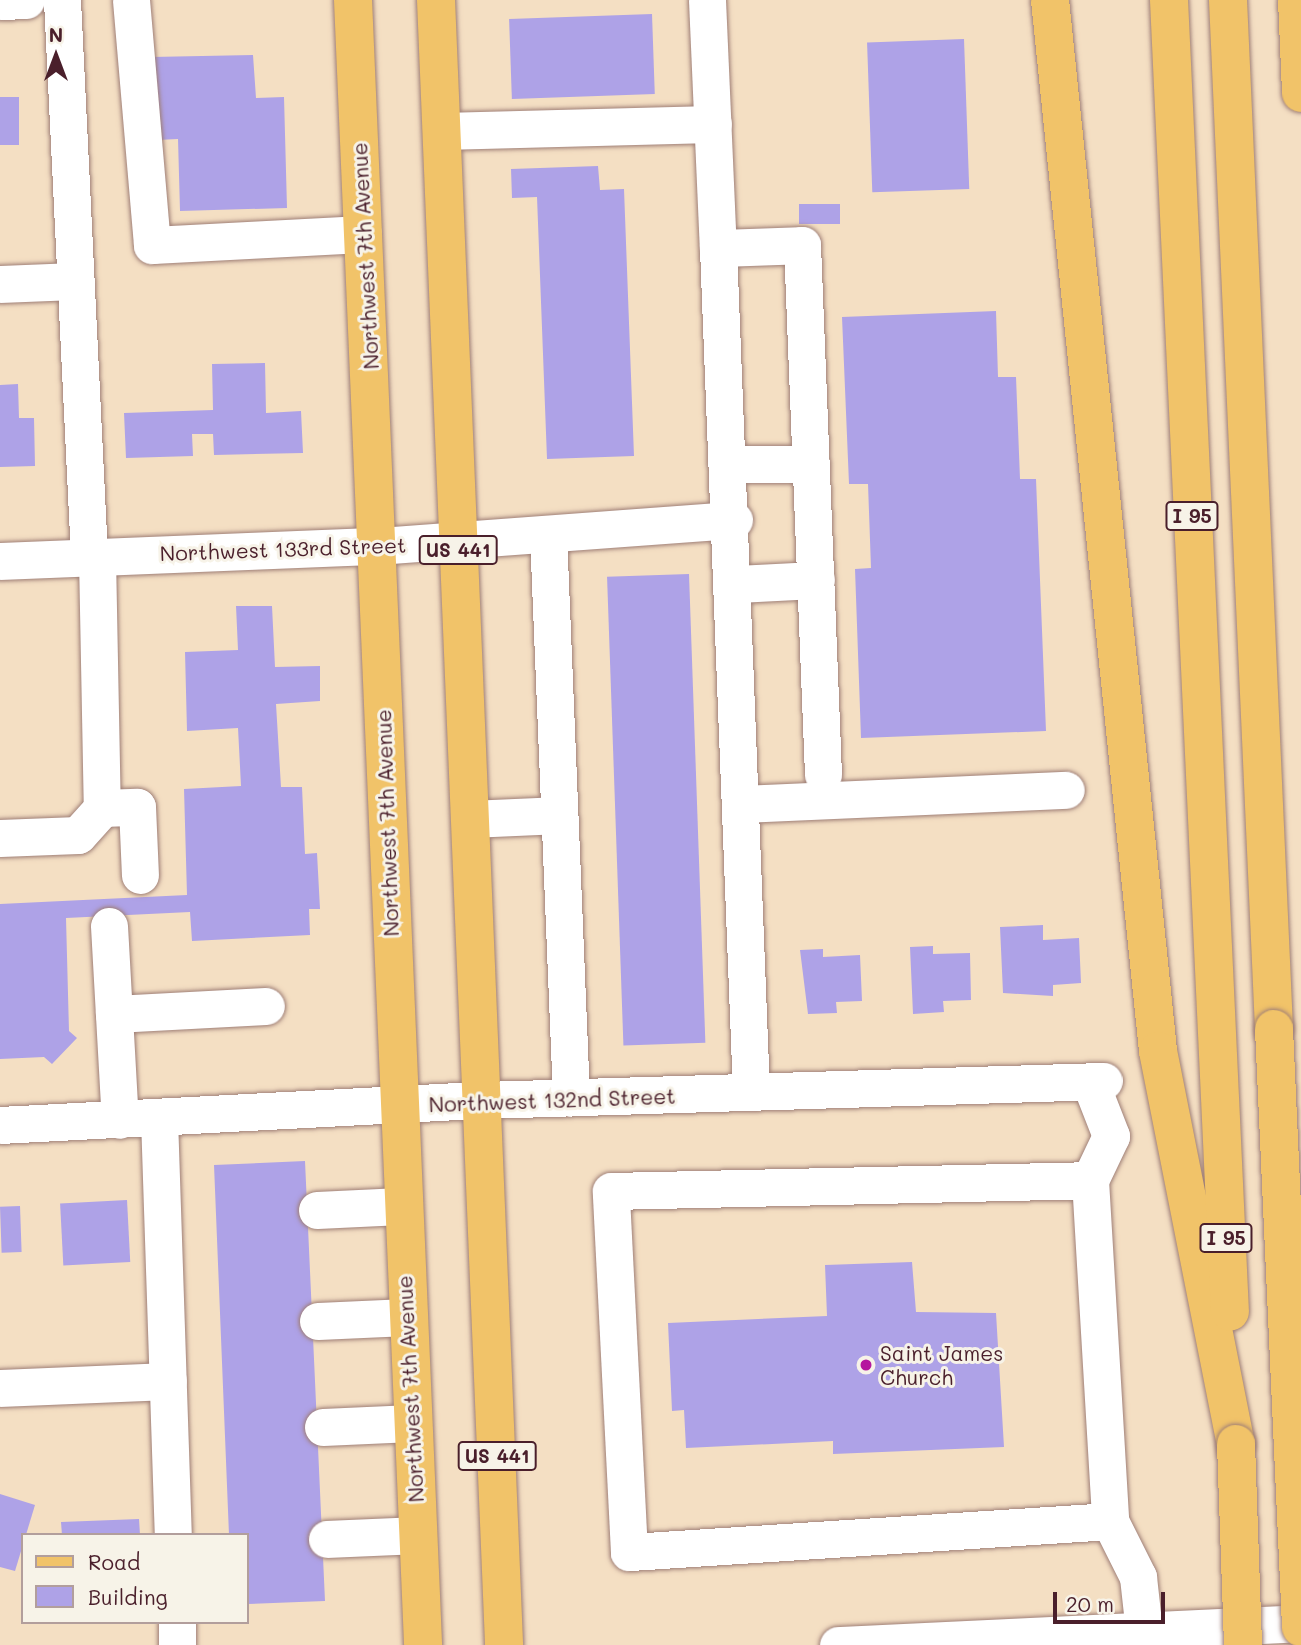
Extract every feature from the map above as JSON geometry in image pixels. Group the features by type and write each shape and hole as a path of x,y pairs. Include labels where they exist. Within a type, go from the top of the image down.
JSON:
{"main road":[{"name":"Northwest 7th Avenue","path":"353,0 378,546 401,1206 423,1645"},
{"name":"US 441","path":"436,0 457,541 484,1100 504,1645"},
{"path":"1050,0 1158,1051 1236,1444"},
{"name":"I 95","path":"1169,0 1243,1645"},
{"path":"1228,0 1301,1625"},
{"path":"1297,0 1301,93"}],"street":[{"path":"0,1 26,0"},
{"path":"0,838 78,835 102,808 93,557 75,281 62,0"},
{"path":"131,0 152,245 363,234"},
{"path":"707,0 734,520 751,1092"},
{"path":"441,131 713,124"},
{"path":"719,248 802,245 823,775"},
{"path":"0,284 75,281"},
{"path":"731,464 811,464"},
{"name":"Northwest 133rd Street","path":"0,561 378,546 734,520"},
{"path":"548,534 571,1098"},
{"path":"736,583 816,580"},
{"path":"743,804 1066,790"},
{"path":"102,808 137,807 140,875"},
{"path":"471,819 559,815"},
{"path":"109,926 120,1120"},
{"path":"114,1014 266,1003"},
{"name":"Northwest 132nd Street","path":"0,1125 397,1107 484,1100 1097,1081 1111,1136 1090,1180"},
{"path":"159,1118 173,1533"},
{"path":"1110,1521 629,1552 611,1191 1090,1180 1110,1521 1138,1577 1144,1631"},
{"path":"317,1210 401,1206"},
{"path":"318,1321 407,1317"},
{"path":"0,1388 167,1381"},
{"path":"323,1427 412,1423"},
{"path":"327,1539 418,1535"},
{"path":"177,1624 177,1645"},
{"path":"838,1645 1049,1640 1144,1631 1301,1625"}],"building":[{"path":"652,14 655,94 512,99 509,19"},
{"path":"964,39 969,189 872,192 867,42"},
{"path":"253,55 256,98 284,97 287,208 180,211 178,139 157,140 151,57"},
{"path":"0,97 19,97 19,145 0,145"},
{"path":"598,166 600,190 624,189 634,456 547,459 537,197 512,198 511,169"},
{"path":"799,204 840,204 840,224 799,224"},
{"path":"996,311 998,377 1016,377 1020,479 1036,479 1046,731 861,738 855,569 871,568 868,484 849,484 842,317"},
{"path":"265,363 266,413 301,411 303,453 214,455 213,434 192,434 193,456 126,458 124,413 213,410 212,364"},
{"path":"18,384 19,418 34,418 35,466 0,467 0,385"},
{"path":"689,574 705,1043 623,1046 607,577"},
{"path":"236,606 272,606 275,667 320,666 320,701 276,704 281,787 302,787 305,854 317,853 320,909 309,909 310,935 192,941 190,912 66,918 69,1031 77,1038 52,1064 44,1057 0,1059 0,904 187,895 184,789 241,786 238,728 187,731 185,652 238,650"},
{"path":"1043,925 1043,940 1079,938 1081,983 1053,985 1053,996 1003,993 1000,927"},
{"path":"933,946 933,954 970,953 971,1000 943,1001 944,1012 913,1014 910,947"},
{"path":"823,949 823,957 860,955 862,1001 836,1002 837,1013 808,1014 800,950"},
{"path":"305,1161 325,1601 248,1604 248,1533 229,1533 214,1165"},
{"path":"127,1200 130,1262 63,1265 60,1204"},
{"path":"20,1206 22,1252 2,1253 0,1207"},
{"path":"912,1262 916,1312 996,1313 1004,1447 833,1454 833,1441 686,1448 684,1410 672,1411 668,1323 827,1316 825,1265"},
{"path":"0,1494 35,1505 27,1533 21,1533 21,1551 15,1571 0,1567"},
{"path":"139,1519 140,1533 62,1533 61,1522"}],"place":[{"name":"Saint James Church","path":"866,1365"}]}
